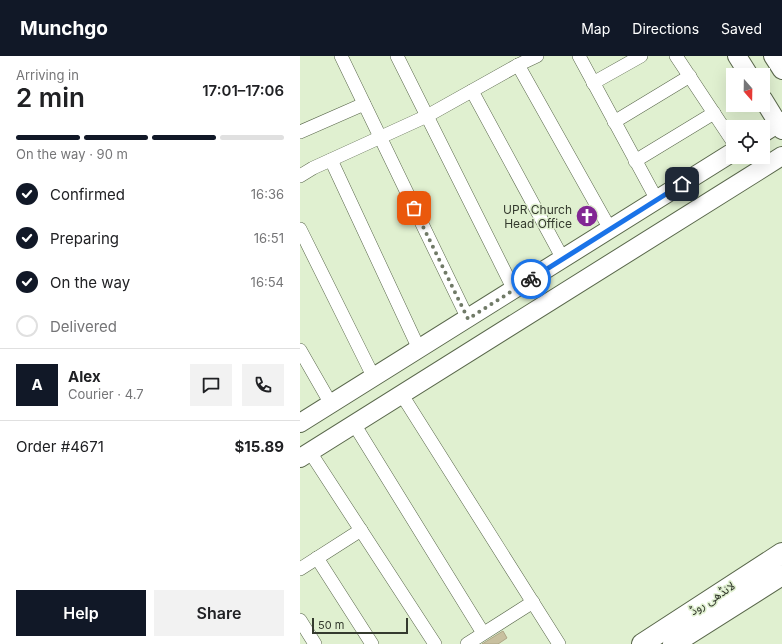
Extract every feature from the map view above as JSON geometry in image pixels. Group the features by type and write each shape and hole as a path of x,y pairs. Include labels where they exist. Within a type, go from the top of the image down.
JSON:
{"main road":[{"name":"لانڈھی روڈ","path":"642,644 782,553"},
{"name":"لانڈھی روڈ","path":"673,644 782,575"}],"street":[{"path":"341,56 468,319"},
{"path":"396,56 514,290"},
{"path":"300,176 313,168 426,116 537,56"},
{"path":"579,56 657,200"},
{"path":"593,83 641,56"},
{"path":"676,56 726,132"},
{"path":"737,56 745,68"},
{"path":"773,56 782,70"},
{"path":"518,65 608,231 623,255"},
{"path":"614,122 690,76"},
{"path":"472,91 563,259"},
{"path":"300,132 364,104"},
{"path":"769,112 776,127"},
{"path":"636,161 714,114"},
{"path":"300,423 419,350 726,156"},
{"path":"435,644 361,530 305,455 782,156"},
{"path":"331,160 419,350"},
{"path":"300,229 374,378"},
{"path":"300,350 328,406 347,428 482,633"},
{"path":"402,395 559,644"},
{"path":"300,569 361,530"},
{"path":"317,558 372,644"},
{"path":"467,644 482,633 533,602"},
{"path":"300,620 315,644"}],"building":[{"path":"503,631 507,638 498,644 482,644"}],"way so far":[{"path":"414,208 468,319 531,279"}],"place":[{"name":"UPR Church Head Office","path":"587,216"}],"route":[{"path":"531,279 682,184"}]}
